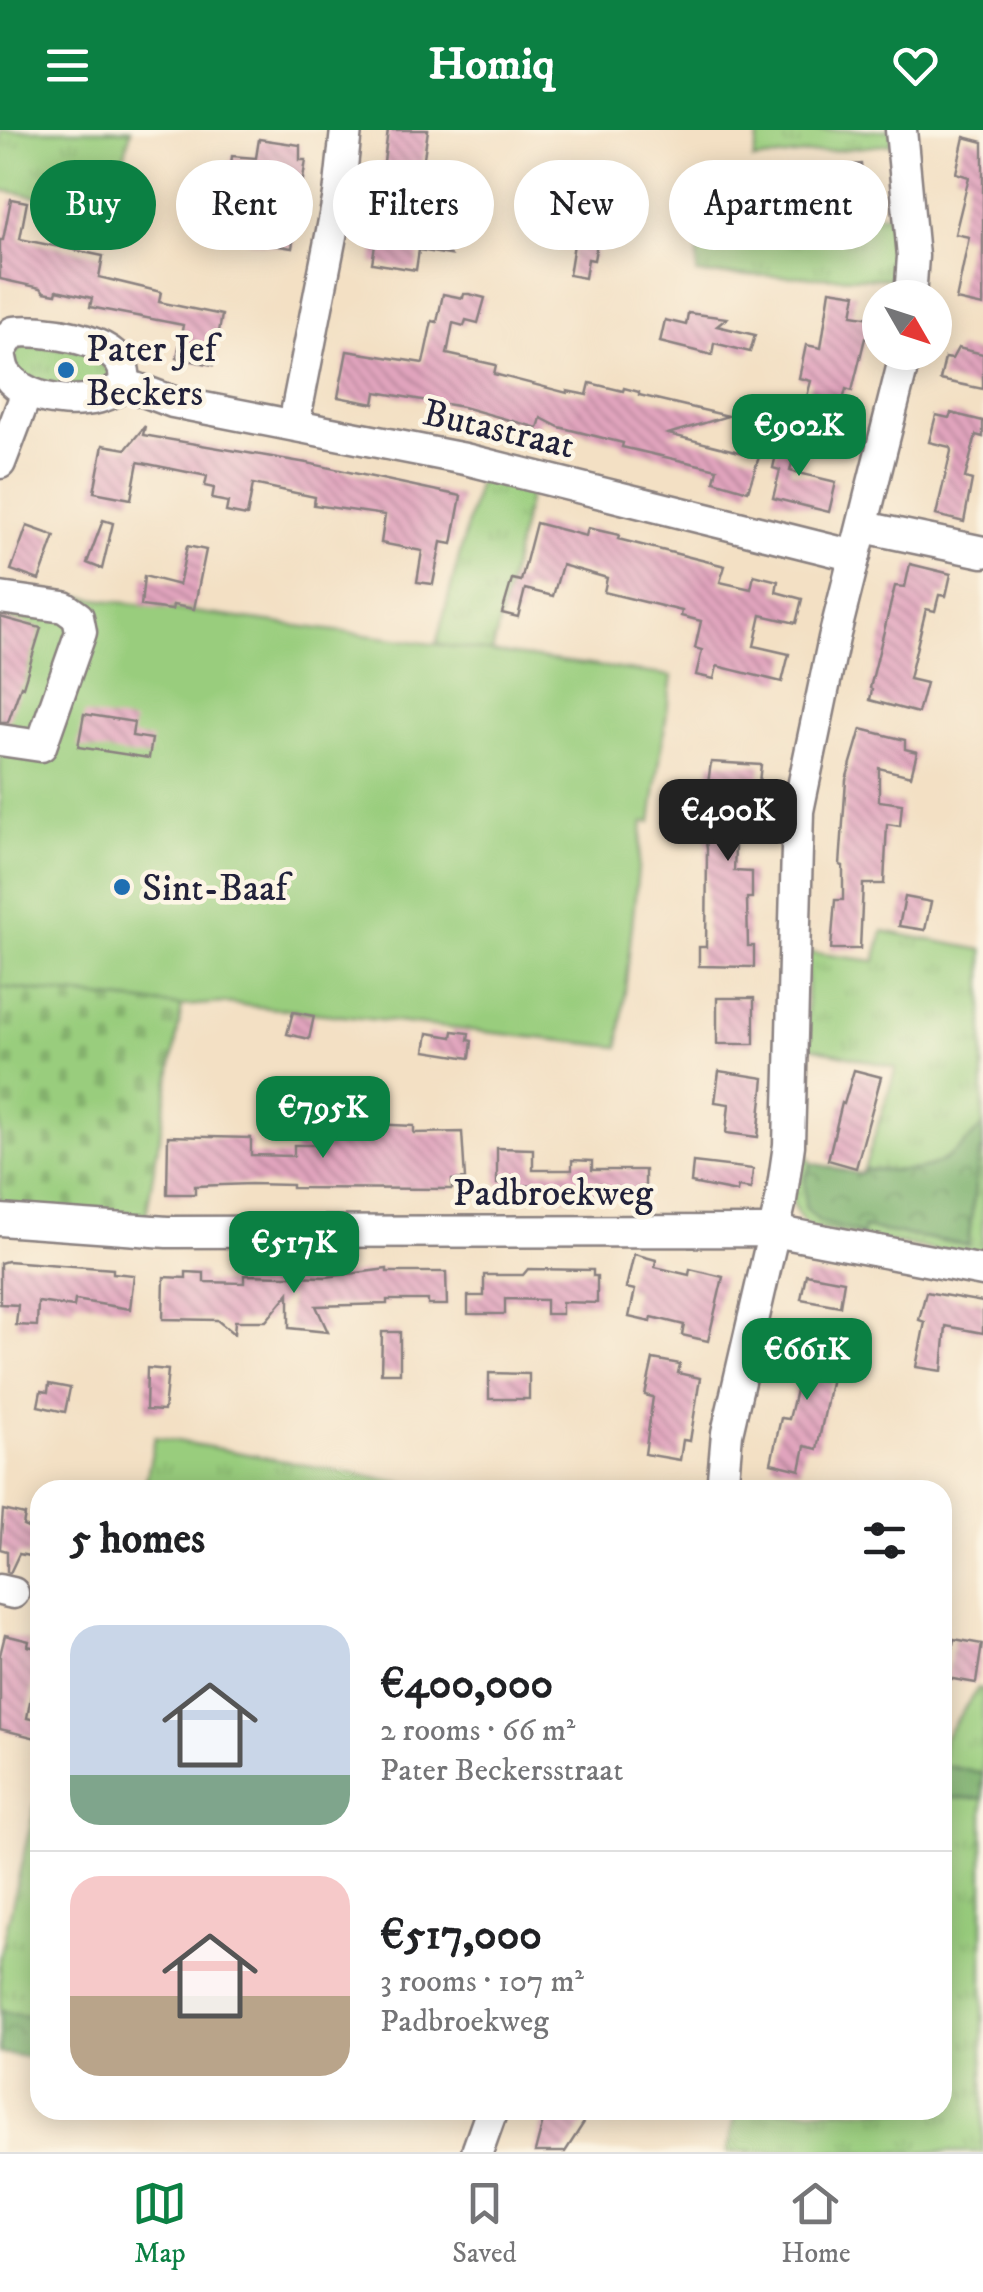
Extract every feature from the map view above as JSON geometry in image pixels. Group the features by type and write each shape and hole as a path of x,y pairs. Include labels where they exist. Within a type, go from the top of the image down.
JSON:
{"street":[{"path":"294,424 339,195 346,130"},
{"path":"901,130 913,256 911,280"},
{"path":"36,328 72,337 110,352 122,366 124,384 114,395 91,400 28,392 4,372 0,352 13,332 36,328"},
{"path":"723,1480 727,1433 786,1163 792,1092 798,811 812,730 902,370"},
{"name":"Butastraat","path":"124,384 173,402 860,542 983,552"},
{"path":"0,463 28,392"},
{"path":"0,598 64,607 78,617 82,632 41,746 0,740"},
{"name":"Padbroekweg","path":"0,1220 167,1232 774,1231 983,1271"},
{"path":"477,2152 488,2120"}],"green space":[{"path":"0,130 131,130 123,160 30,160 30,195 0,190"},
{"path":"760,130 891,130 892,144 753,160"},
{"path":"899,213 900,279 697,274 698,250 888,250 888,214"},
{"path":"22,345 83,349 116,376 72,390 15,374 15,351"},
{"path":"480,476 531,489 492,653 436,645"},
{"path":"0,586 672,676 651,822 643,822 619,1047 224,1003 182,1006 0,987"},
{"path":"883,931 983,950 983,1126 942,1161 917,1169 864,1169 896,1068 807,1046 807,952 875,961"},
{"path":"0,987 182,1006 145,1221 0,1211"},
{"path":"983,1126 983,1150 979,1154 968,1245 864,1228 861,1238 857,1232 819,1222 805,1207 805,1179 812,1163 860,1174 864,1169 917,1169 942,1161"},
{"path":"800,1145 812,1163 805,1179 862,1236 863,1228 968,1245 979,1154 983,1150 983,1259 812,1228 802,1220 793,1201"},
{"path":"155,1437 388,1480 146,1480"},
{"path":"978,1688 983,1689 983,1774 952,1767 952,1727"},
{"path":"952,1767 983,1774 983,1798 952,1798"},
{"path":"952,1798 983,1798 983,2152 727,2152 735,2120 952,2120"},
{"path":"30,1828 30,2017 0,2011 0,1957"},
{"path":"0,2011 30,2017 30,2058 0,2053"}],"building":[{"path":"388,130 428,130 424,160 384,160"},
{"path":"964,137 983,142 983,306 956,300 969,237 955,234 969,177 956,173"},
{"path":"259,139 300,145 300,160 232,160 232,156 256,158"},
{"path":"11,199 27,202 20,239 30,241 30,250 74,250 103,256 99,277 161,292 159,302 222,315 213,365 177,358 183,325 90,307 92,298 57,290 56,294 44,292 0,279"},
{"path":"374,250 419,250 416,270 372,263"},
{"path":"419,250 445,250 450,255"},
{"path":"573,250 596,250 594,260 588,259 585,278 569,275"},
{"path":"830,290 856,294 852,315 862,317 862,350 852,391 846,389 833,440 798,432 811,381 799,378 806,345 821,348"},
{"path":"443,294 485,298 478,323 453,323 447,354 496,365 494,374 567,393 587,395 590,383 623,391 624,388 728,416 668,434 759,457 748,491 714,481 717,469 622,447 623,443 559,427 541,418 538,428 463,407 376,392 374,404 338,397 347,351 423,363 432,321 437,322"},
{"path":"688,313 727,318 717,326 755,335 750,352 714,343 712,355 660,342 665,320 686,325"},
{"path":"958,348 983,354 983,389 940,380 942,370 952,370"},
{"path":"951,413 983,421 983,437 976,435 965,478 972,480 964,522 936,515 951,451 950,447 929,442 936,415 949,418"},
{"path":"145,426 143,435 307,463 461,496 452,544 441,542 433,584 417,582 422,551 381,543 385,515 314,505 315,497 253,484 247,516 226,512 228,502 212,499 214,488 205,486 207,476 138,462 131,499 94,492 103,445 126,449"},
{"path":"782,428 799,432 790,471 836,482 829,512 773,498 780,470 773,468"},
{"path":"103,520 113,523 102,569 87,563"},
{"path":"536,523 586,536 588,528 619,535 618,539 725,566 720,582 751,589 754,575 778,581 776,592 802,599 796,623 761,615 754,646 789,654 782,682 717,666 714,679 696,675 702,650 695,648 701,621 681,616 682,611 604,592 607,578 562,565 553,596 525,589 518,617 502,613 512,579 521,581"},
{"path":"27,526 55,536 39,580 11,570"},
{"path":"187,546 206,550 194,609 141,606 144,576 179,585"},
{"path":"910,564 951,574 946,596 939,595 935,611 926,609 909,679 926,683 918,713 870,700 895,586 905,587"},
{"path":"0,617 41,628 8,722 0,722"},
{"path":"84,714 134,722 132,736 152,739 149,758 78,747"},
{"path":"861,729 905,740 905,749 917,752 911,776 879,768 879,801 902,804 900,826 887,824 884,884 863,884 860,949 831,949 835,900 843,900 840,865 846,780"},
{"path":"711,762 761,765 754,825 736,825 734,871 752,872 752,898 747,898 748,946 754,946 754,967 699,966 699,947 706,947 707,849 703,819"},
{"path":"905,897 931,902 925,930 899,926"},
{"path":"717,998 754,998 754,1044 717,1044"},
{"path":"293,1012 314,1016 309,1039 287,1034"},
{"path":"453,1031 469,1033 470,1058 425,1051 428,1033 452,1037"},
{"path":"854,1070 881,1077 856,1168 828,1160"},
{"path":"719,1071 764,1078 758,1137 726,1133 729,1104 715,1102"},
{"path":"326,1122 414,1126 414,1133 462,1132 465,1179 452,1180 452,1189 251,1184 195,1186 195,1194 167,1194 168,1136 251,1138 251,1155 294,1156 294,1145 324,1145"},
{"path":"497,1148 533,1149 533,1170 572,1170 572,1160 592,1161 592,1170 645,1170 645,1199 553,1198 553,1187 497,1184"},
{"path":"693,1162 753,1169 751,1189 738,1187 737,1192 691,1183"},
{"path":"634,1254 656,1260 655,1267 689,1275 690,1269 723,1277 708,1341 682,1335 684,1325 652,1317 651,1322 629,1317 635,1290 626,1288"},
{"path":"0,1263 113,1269 113,1273 134,1275 130,1309 75,1300 74,1307 38,1302 37,1326 16,1325 18,1305 0,1304"},
{"path":"387,1269 446,1272 447,1305 428,1305 428,1300 387,1300 387,1304 316,1306 328,1332 289,1328 289,1293 266,1321 235,1321 234,1334 217,1320 163,1319 164,1277 186,1278 186,1272 204,1273 204,1282 244,1283 244,1275 326,1277"},
{"path":"528,1269 593,1270 593,1276 597,1276 597,1303 562,1302 562,1314 546,1314 546,1300 505,1299 505,1314 468,1314 468,1296 484,1296 484,1275 523,1275"},
{"path":"806,1274 844,1281 840,1306 801,1299"},
{"path":"926,1292 983,1302 983,1333 946,1326 942,1371 916,1367 925,1322 919,1320"},
{"path":"382,1332 400,1332 400,1373 381,1373"},
{"path":"810,1333 840,1339 817,1449 805,1446 800,1470 771,1463 781,1418 789,1419"},
{"path":"653,1359 680,1364 678,1373 700,1378 690,1441 683,1440 680,1460 645,1454 653,1397 645,1395"},
{"path":"147,1368 168,1370 164,1411 146,1410"},
{"path":"489,1373 529,1374 529,1399 489,1399"},
{"path":"49,1384 70,1388 65,1412 38,1406 41,1391 48,1392"},
{"path":"3,1510 25,1515 23,1526 30,1529 29,1556 19,1554 10,1573 7,1551 0,1549"},
{"path":"5,1635 29,1641 30,1736 0,1729 0,1655"},
{"path":"954,1639 982,1644 976,1683 952,1679"},
{"path":"543,2120 586,2120 565,2152 535,2152"}],"place":[{"name":"Pater Jef Beckers","path":"66,370"},
{"name":"Sint-Baaf","path":"122,887"}]}
